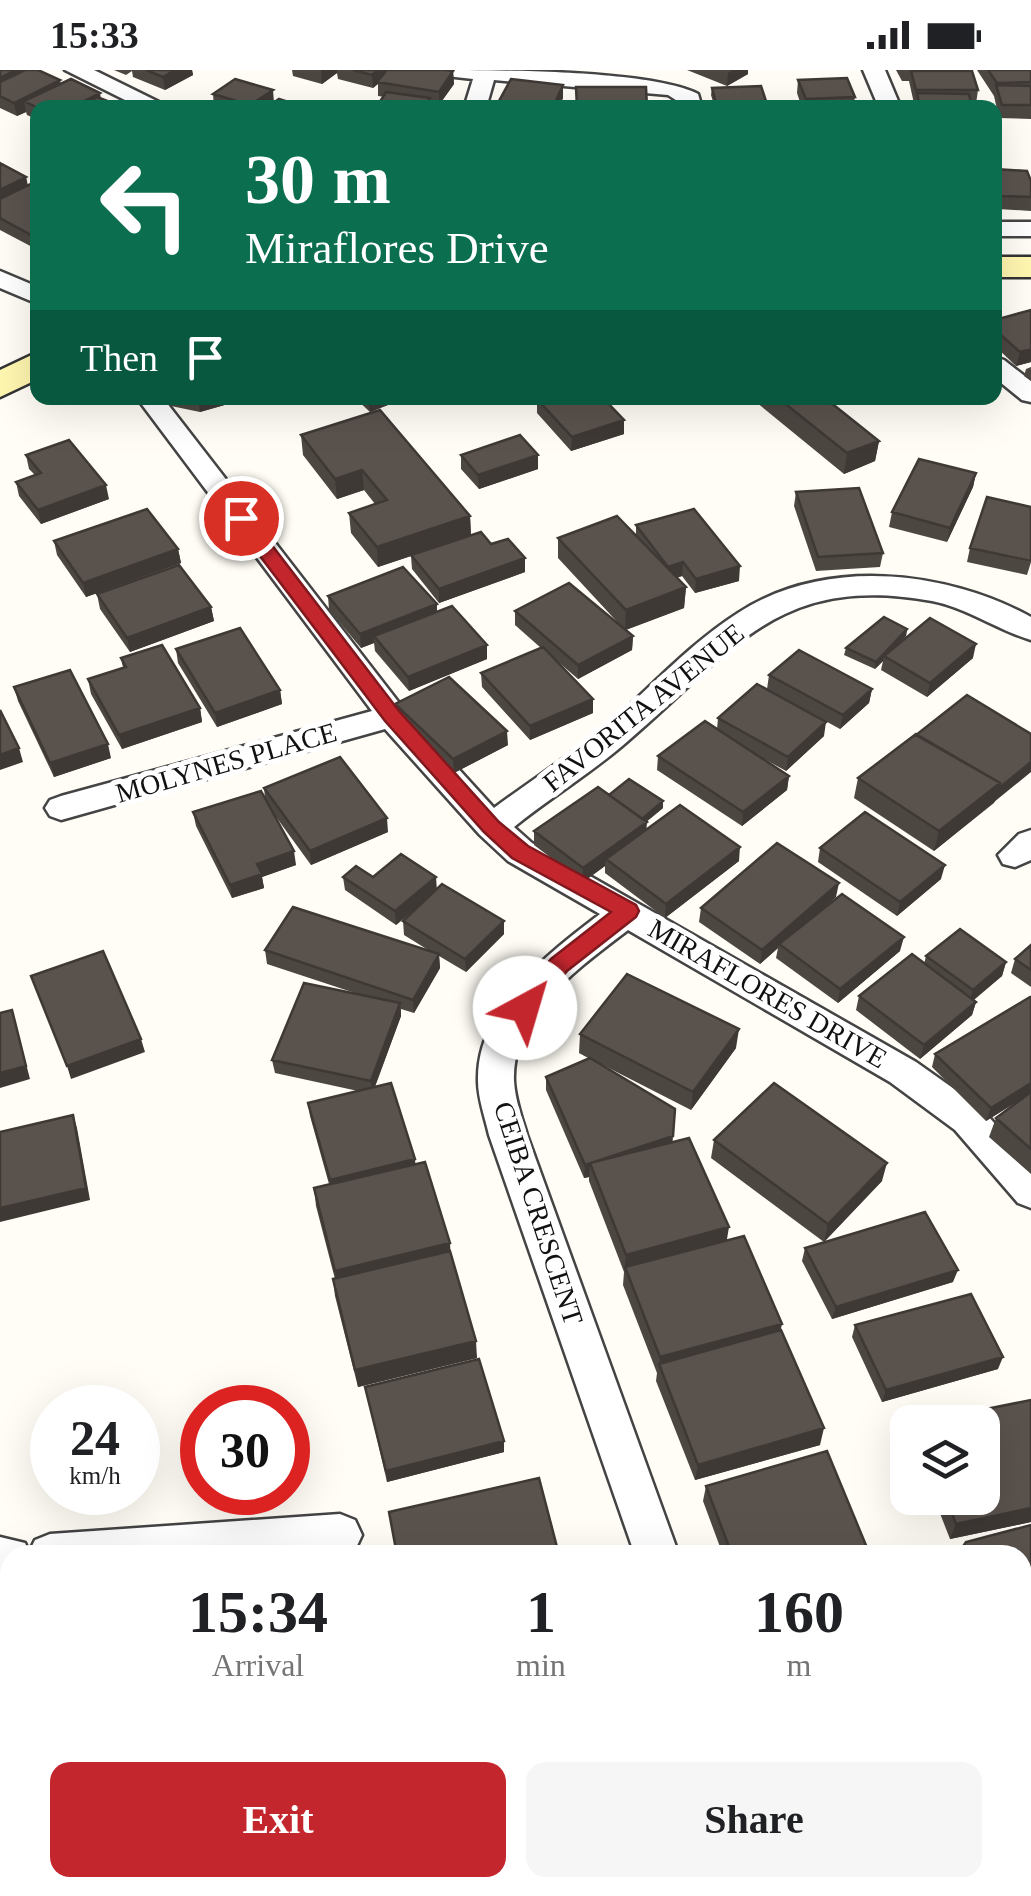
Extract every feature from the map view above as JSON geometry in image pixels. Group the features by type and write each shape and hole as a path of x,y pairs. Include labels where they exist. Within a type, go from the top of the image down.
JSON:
{"main road":[{"path":"1002,267 1031,267"},
{"path":"0,386 30,369"}],"street":[{"path":"76,70 142,100"},
{"path":"446,70 673,89 690,100"},
{"path":"874,70 887,100"},
{"path":"478,100 484,75"},
{"path":"1002,230 1031,229"},
{"path":"0,278 30,293"},
{"path":"1002,371 1031,394"},
{"name":"MIRAFLORES DRIVE","path":"155,405 392,716 492,827 520,852 903,1072 968,1118 1031,1192"},
{"name":"FAVORITA AVENUE","path":"492,827 582,764 708,650 773,606 815,592 865,588 923,591 984,606 1031,630"},
{"name":"MOLYNES PLACE","path":"61,808 392,716"},
{"name":"CEIBA CRESCENT","path":"628,911 559,965 508,1029 496,1076 508,1136 654,1545"},
{"path":"195,1545 340,1535"}],"building":[{"path":"0,70 16,70 0,78"},
{"path":"25,70 38,70 60,80 14,103 0,96 0,82"},
{"path":"146,70 175,70 163,77"},
{"path":"387,70 453,71 439,92 377,82"},
{"path":"988,70 1031,70 1031,82 997,83"},
{"path":"911,71 972,71 978,90 916,90"},
{"path":"847,78 855,97 806,99 798,80"},
{"path":"71,79 100,93 86,100 30,100 30,104 24,101"},
{"path":"235,79 273,90 258,100 233,100 213,94"},
{"path":"511,79 563,85 556,100 500,100"},
{"path":"996,85 1031,86 1031,105 1002,105"},
{"path":"761,86 766,100 715,100 712,88"},
{"path":"576,87 646,87 647,100 577,100"},
{"path":"386,92 430,98 429,100 381,100"},
{"path":"917,93 969,94 970,100 918,100"},
{"path":"0,163 26,177 0,190"},
{"path":"1002,169 1027,171 1031,197 1002,196"},
{"path":"30,184 30,234 0,218 0,199"},
{"path":"1031,310 1031,349 1020,352 1002,336 1002,318"},
{"path":"543,405 610,405 624,420 572,437"},
{"path":"787,405 834,405 879,441 847,453"},
{"path":"380,410 470,516 377,547 349,513 387,500 362,470 335,479 301,435"},
{"path":"520,435 538,455 478,475 461,455"},
{"path":"69,440 106,485 38,510 16,482 41,473 26,455"},
{"path":"919,459 976,473 950,528 892,512"},
{"path":"859,488 883,553 818,557 796,492"},
{"path":"987,497 1031,507 1031,561 970,548"},
{"path":"147,509 178,549 83,583 54,541"},
{"path":"694,509 740,566 696,579 683,562 668,567 636,525"},
{"path":"617,516 686,587 626,610 558,538"},
{"path":"481,532 491,544 508,539 525,558 439,589 411,555"},
{"path":"179,565 211,607 127,638 97,594"},
{"path":"403,567 437,604 360,634 328,596"},
{"path":"569,583 633,636 578,665 515,611"},
{"path":"452,606 487,645 408,677 374,636"},
{"path":"884,617 907,629 876,662 846,648"},
{"path":"930,618 976,644 930,683 884,656"},
{"path":"240,628 280,690 215,713 176,649"},
{"path":"162,645 200,708 119,735 88,679 126,667 121,658"},
{"path":"543,647 593,699 530,726 481,673"},
{"path":"799,650 872,689 843,715 769,675"},
{"path":"70,670 108,744 50,763 14,687"},
{"path":"449,677 507,731 453,759 395,704"},
{"path":"757,684 826,722 788,757 718,718"},
{"path":"967,695 1031,734 1031,762 998,789 1000,783 916,735"},
{"path":"0,710 19,748 0,755"},
{"path":"705,721 789,776 743,812 658,756"},
{"path":"916,734 1000,783 939,831 858,778"},
{"path":"340,757 387,818 310,851 264,788"},
{"path":"629,779 663,801 642,819 609,795"},
{"path":"598,787 647,822 583,868 534,831"},
{"path":"261,791 294,851 257,864 262,874 230,885 193,812"},
{"path":"680,805 740,847 666,904 606,859"},
{"path":"865,812 945,865 900,902 820,848"},
{"path":"777,843 839,883 762,950 701,908"},
{"path":"401,854 436,877 395,911 343,877 356,866 373,877"},
{"path":"442,884 504,921 465,959 403,921"},
{"path":"842,894 904,937 840,989 779,944"},
{"path":"293,907 439,954 413,1000 265,950"},
{"path":"960,929 1006,962 973,990 926,956"},
{"path":"1031,945 1031,970 1015,959"},
{"path":"103,951 141,1039 67,1066 31,976"},
{"path":"912,954 976,1002 924,1045 859,996"},
{"path":"627,974 739,1029 693,1092 580,1034"},
{"path":"304,983 400,1003 371,1081 272,1060"},
{"path":"1030,997 1031,1083 991,1108 935,1054"},
{"path":"12,1010 26,1066 0,1073 0,1013"},
{"path":"590,1058 675,1109 673,1136 585,1165 546,1077"},
{"path":"391,1083 415,1159 330,1180 308,1103"},
{"path":"774,1083 887,1163 828,1224 714,1140"},
{"path":"1031,1092 1031,1149 996,1118"},
{"path":"73,1115 86,1188 0,1208 0,1132"},
{"path":"689,1138 729,1227 626,1255 590,1163"},
{"path":"425,1162 450,1243 335,1271 314,1188"},
{"path":"925,1212 958,1270 836,1307 805,1248"},
{"path":"744,1236 782,1324 660,1357 625,1267"},
{"path":"450,1251 476,1341 355,1370 333,1279"},
{"path":"971,1294 1003,1357 886,1390 855,1325"},
{"path":"781,1330 824,1428 698,1465 659,1364"},
{"path":"479,1359 504,1441 386,1471 365,1387"},
{"path":"1031,1400 1031,1508 1000,1515 1000,1406"},
{"path":"827,1451 866,1545 728,1545 706,1486"},
{"path":"539,1478 556,1545 395,1545 389,1512"},
{"path":"953,1515 998,1515 956,1524"},
{"path":"1031,1525 1031,1545 964,1545"}],"route":[{"path":"241,518 392,716 492,827 520,852 628,911 559,965 525,1008"}]}
